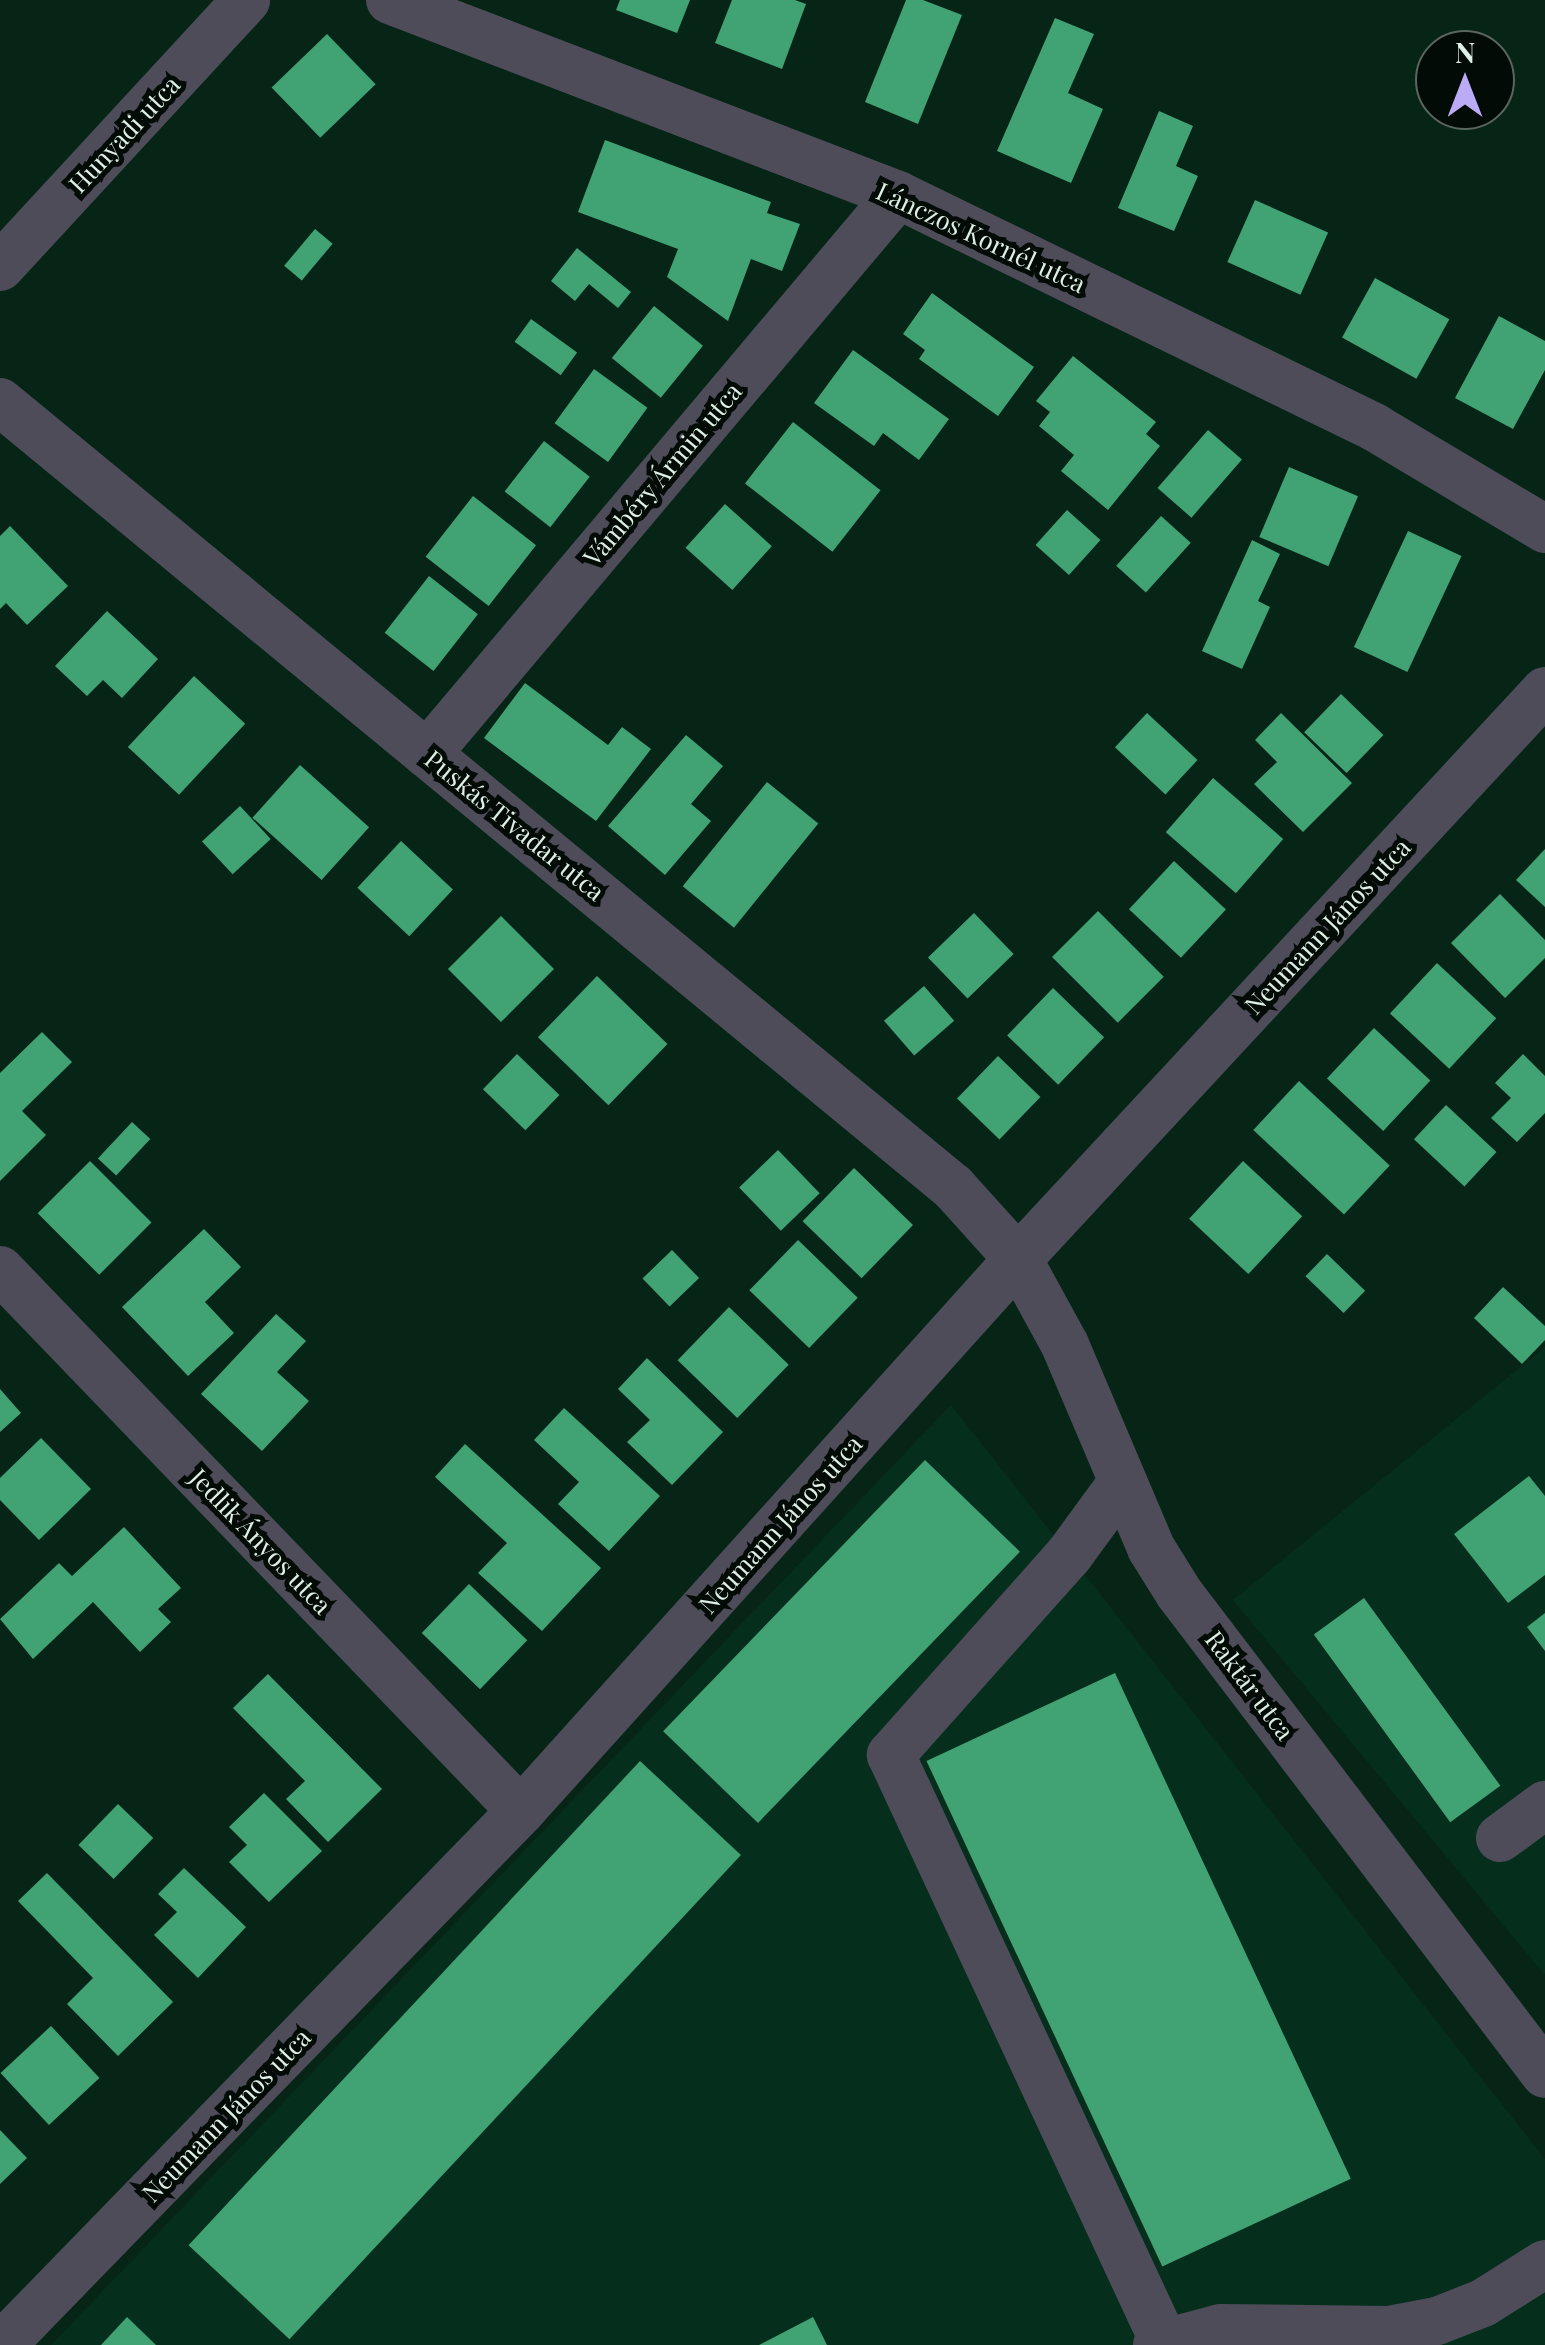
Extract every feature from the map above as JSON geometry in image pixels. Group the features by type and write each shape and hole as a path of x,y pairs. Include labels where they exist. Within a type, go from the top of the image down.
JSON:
{"street":[{"name":"Hunyadi utca","path":"0,267 246,0"},
{"name":"Lánczos Kornél utca","path":"390,0 898,195 1374,427 1545,529"},
{"name":"Vámbéry Ármin utca","path":"427,754 898,195"},
{"name":"Puskás Tivadar utca","path":"0,402 954,1187 1018,1259"},
{"name":"Neumann János utca","path":"1,2344 521,1811 1018,1259 1545,691"},
{"name":"Raktár utca","path":"1018,1259 1065,1345 1151,1548 1179,1593 1545,2074"},
{"name":"Jedlik Ányos utca","path":"0,1270 521,1811"},
{"path":"1122,1484 1069,1555 891,1755 1160,2343 1221,2328 1388,2330 1437,2321 1483,2303 1545,2264"},
{"path":"1500,1838 1545,1805"}],"shaded area":[{"path":"1545,1347 1545,1975 1233,1600"},
{"path":"951,1405 1545,2159 1545,2345 51,2345"}],"building":[{"path":"620,0 690,0 677,33 616,10"},
{"path":"732,0 795,0 806,4 782,69 715,43"},
{"path":"906,0 923,0 962,15 918,124 865,102"},
{"path":"1055,18 1094,34 1068,93 1103,109 1071,183 997,151"},
{"path":"327,34 376,84 320,138 272,87"},
{"path":"1159,111 1193,126 1176,166 1198,176 1174,231 1118,208"},
{"path":"605,140 771,202 767,213 800,224 782,271 751,259 728,321 667,277 678,249 578,212"},
{"path":"1255,200 1328,233 1300,295 1227,262"},
{"path":"315,229 333,244 302,281 284,266"},
{"path":"577,248 631,292 618,308 589,284 575,301 551,281"},
{"path":"1375,278 1449,319 1416,379 1342,337"},
{"path":"932,293 1034,367 998,416 919,359 925,350 903,334"},
{"path":"654,306 703,346 661,398 612,358"},
{"path":"1499,316 1545,341 1545,370 1513,429 1455,398"},
{"path":"531,319 577,353 561,375 515,342"},
{"path":"853,350 949,419 919,460 883,433 874,446 814,403"},
{"path":"1073,356 1156,422 1146,434 1160,446 1108,510 1061,471 1074,455 1039,426 1050,412 1036,401"},
{"path":"594,369 647,408 608,462 555,423"},
{"path":"793,422 880,490 832,552 745,483"},
{"path":"1208,430 1242,460 1191,518 1157,488"},
{"path":"544,441 590,477 550,527 505,491"},
{"path":"1289,467 1358,496 1328,566 1259,537"},
{"path":"473,496 536,545 489,606 426,557"},
{"path":"725,504 772,546 732,590 686,548"},
{"path":"1067,510 1100,540 1069,575 1036,545"},
{"path":"1161,516 1191,543 1146,593 1116,566"},
{"path":"10,526 68,586 27,625 6,603 0,609 0,536"},
{"path":"1408,531 1461,556 1407,672 1354,647"},
{"path":"1252,540 1280,554 1258,601 1270,607 1242,669 1202,651"},
{"path":"429,576 478,614 434,671 385,633"},
{"path":"107,611 158,659 122,698 103,680 87,696 55,666"},
{"path":"194,676 245,724 179,795 128,747"},
{"path":"525,683 608,745 622,727 651,749 596,821 484,738"},
{"path":"1341,694 1383,735 1347,773 1304,732"},
{"path":"1147,713 1197,760 1165,794 1115,747"},
{"path":"1281,713 1352,783 1303,832 1254,784 1277,762 1255,740"},
{"path":"686,735 723,766 691,804 711,821 665,875 608,826"},
{"path":"300,765 369,827 322,880 252,818"},
{"path":"1213,778 1283,839 1236,893 1166,832"},
{"path":"767,782 818,824 734,928 683,886"},
{"path":"240,806 271,839 233,874 202,841"},
{"path":"401,841 453,889 409,936 357,888"},
{"path":"1545,849 1545,907 1516,880"},
{"path":"1174,861 1226,909 1181,958 1129,909"},
{"path":"1500,894 1545,940 1545,958 1505,998 1451,943"},
{"path":"1098,911 1164,977 1118,1023 1052,957"},
{"path":"974,913 1014,954 968,998 928,957"},
{"path":"501,916 554,969 501,1022 448,969"},
{"path":"1437,963 1496,1018 1449,1069 1390,1013"},
{"path":"597,976 667,1044 608,1105 538,1037"},
{"path":"924,986 954,1021 914,1055 884,1021"},
{"path":"1053,988 1104,1037 1058,1085 1007,1035"},
{"path":"1374,1028 1430,1081 1383,1131 1327,1078"},
{"path":"42,1032 72,1062 22,1111 46,1135 0,1181 0,1073"},
{"path":"517,1054 559,1095 525,1130 483,1089"},
{"path":"1523,1054 1545,1076 1545,1113 1517,1142 1491,1118 1511,1098 1495,1083"},
{"path":"998,1056 1040,1097 999,1139 957,1098"},
{"path":"1299,1081 1390,1166 1344,1215 1253,1130"},
{"path":"1446,1105 1496,1152 1464,1186 1414,1139"},
{"path":"132,1122 150,1139 116,1176 98,1159"},
{"path":"778,1150 820,1193 781,1231 739,1188"},
{"path":"90,1161 152,1223 99,1275 38,1213"},
{"path":"1243,1161 1302,1216 1248,1274 1189,1219"},
{"path":"854,1168 913,1225 862,1278 803,1221"},
{"path":"204,1229 241,1267 205,1302 234,1333 188,1376 122,1307"},
{"path":"798,1240 858,1298 809,1348 749,1290"},
{"path":"672,1250 699,1278 670,1307 643,1278"},
{"path":"1327,1254 1365,1291 1344,1313 1305,1276"},
{"path":"1503,1287 1545,1326 1545,1340 1522,1364 1474,1318"},
{"path":"729,1307 789,1365 737,1418 678,1360"},
{"path":"276,1314 306,1341 277,1372 309,1401 262,1451 201,1394"},
{"path":"647,1358 723,1432 672,1485 627,1442 650,1420 618,1389"},
{"path":"0,1389 21,1413 0,1432"},
{"path":"564,1408 660,1496 609,1551 558,1504 579,1482 534,1440"},
{"path":"41,1438 91,1489 39,1540 0,1500 0,1478"},
{"path":"465,1444 601,1568 542,1631 478,1573 507,1543 435,1477"},
{"path":"925,1460 1020,1552 758,1823 663,1731"},
{"path":"1529,1476 1545,1496 1545,1575 1508,1603 1454,1534"},
{"path":"124,1527 181,1588 158,1609 171,1622 140,1652 93,1602 33,1659 0,1619 59,1563 72,1576"},
{"path":"469,1584 527,1640 480,1689 422,1633"},
{"path":"1364,1598 1500,1786 1450,1822 1314,1634"},
{"path":"1545,1613 1545,1651 1527,1627"},
{"path":"1115,1673 1351,2179 1162,2267 926,1761"},
{"path":"268,1674 382,1789 328,1842 286,1799 305,1781 233,1708"},
{"path":"640,1761 741,1855 289,2339 189,2245"},
{"path":"264,1793 322,1851 269,1902 229,1862 247,1845 229,1827"},
{"path":"118,1804 153,1838 114,1879 78,1845"},
{"path":"184,1868 246,1927 198,1978 154,1935 177,1912 158,1894"},
{"path":"47,1873 173,2002 118,2056 67,2004 93,1978 18,1901"},
{"path":"51,2026 99,2078 49,2125 1,2073"},
{"path":"0,2130 27,2158 0,2184"},
{"path":"127,2317 156,2345 101,2345"},
{"path":"813,2317 827,2345 759,2345"}]}
